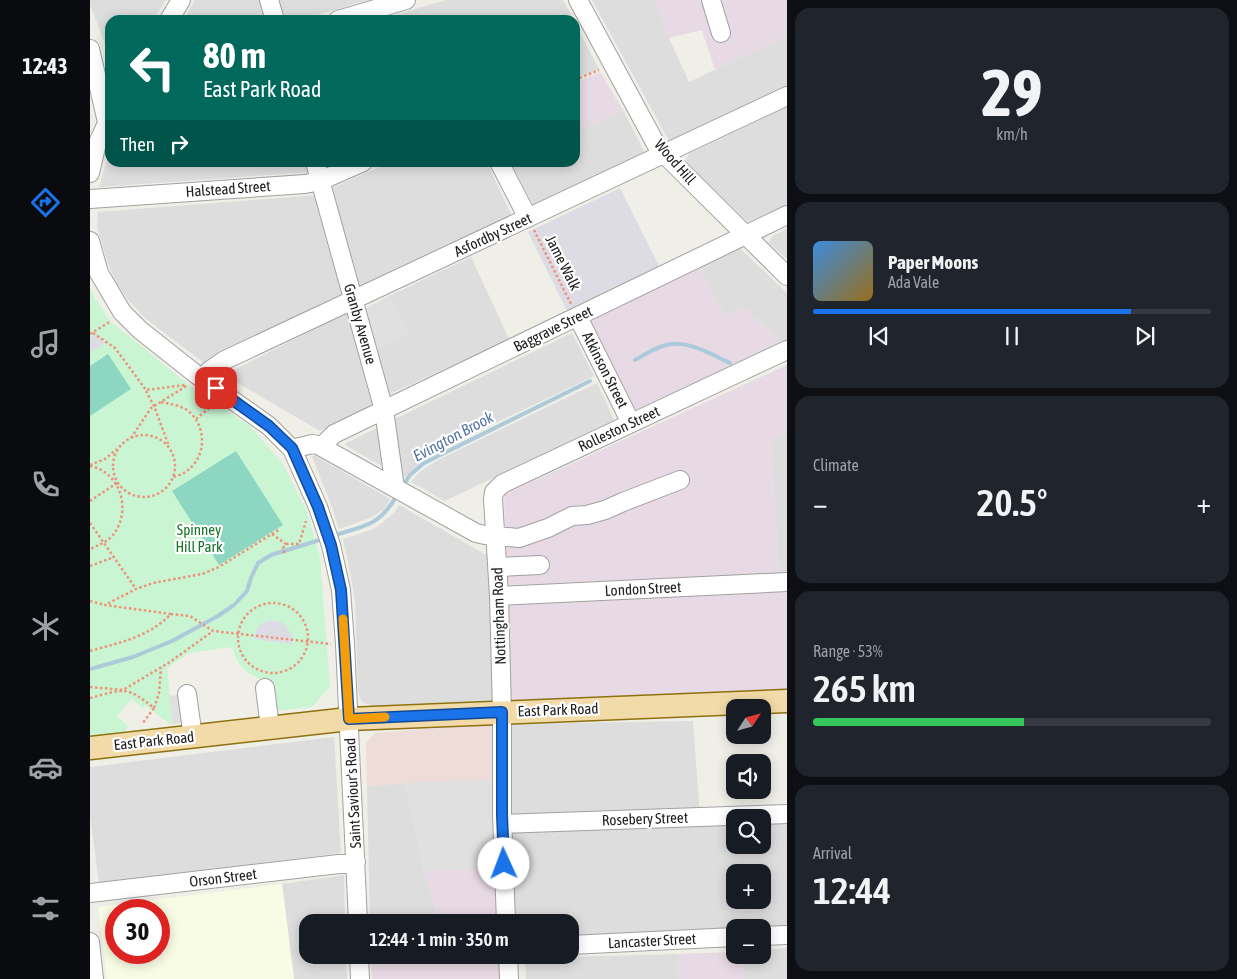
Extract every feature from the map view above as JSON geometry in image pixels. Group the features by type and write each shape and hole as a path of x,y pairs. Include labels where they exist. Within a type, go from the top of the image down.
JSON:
{"main road":[{"name":"East Park Road","path":"90,748 349,719 787,701"}],"street":[{"path":"172,15 181,0"},
{"path":"270,0 274,15"},
{"path":"355,15 406,0"},
{"name":"Wood Hill","path":"578,0 658,148 787,276"},
{"path":"711,0 721,33"},
{"path":"90,49 105,107"},
{"name":"Asfordby Street","path":"196,379 225,360 787,96"},
{"path":"90,172 96,147 105,126"},
{"name":"Granby Avenue","path":"316,167 384,410 401,490"},
{"name":"Halstead Street","path":"90,199 305,184 320,181 352,167"},
{"path":"502,167 528,218"},
{"name":"Baggrave Street","path":"324,447 334,434 787,215"},
{"path":"90,241 99,273 122,312 196,379 269,426 292,448 312,444 324,447 476,533 518,538 548,528 572,516 587,515 605,510 680,480"},
{"name":"Atkinson Street","path":"578,317 631,423"},
{"name":"Rolleston Street","path":"495,535 493,499 494,492 498,487 787,350"},
{"name":"Saint Saviour's Road","path":"292,448 318,507 329,538 341,590 358,914"},
{"name":"Nottingham Road","path":"495,535 498,567 502,712 500,818 506,914"},
{"path":"498,567 540,565"},
{"name":"London Street","path":"499,596 787,582"},
{"path":"265,688 270,728"},
{"path":"187,694 193,737"},
{"name":"Rosebery Street","path":"500,818 787,814"},
{"name":"Orson Street","path":"90,893 356,862"},
{"path":"771,936 787,935"},
{"name":"Lancaster Street","path":"579,945 726,937"},
{"path":"90,942 94,979"},
{"path":"359,964 360,979"},
{"path":"508,964 509,979"}],"path":[{"path":"580,78 598,71"},
{"name":"Jame Walk","path":"528,218 578,317"},
{"path":"90,466 106,473 129,493 139,496 159,493 167,486 175,468 174,459 146,390 115,348 91,333 122,312"},
{"path":"146,390 196,379"},
{"path":"90,466 105,459 130,438 151,408 196,379"},
{"path":"161,402 179,406 188,411 196,420 202,432 202,448 196,462 185,473 172,478"},
{"path":"196,420 214,404"},
{"path":"130,438 144,435 155,437 164,442 170,450"},
{"path":"90,549 104,543 113,535 120,523 123,509 113,468 118,448"},
{"path":"90,501 117,483"},
{"path":"272,534 286,544 299,544 307,512 318,507"},
{"path":"90,523 136,589"},
{"path":"105,604 152,583 202,574 219,567 280,529"},
{"path":"285,555 283,548 286,544"},
{"path":"90,566 115,557"},
{"path":"90,600 105,604 190,616 213,631 309,643 345,644"},
{"path":"275,602 295,610 302,618 307,627 309,643 303,658 296,666 276,674 266,673 256,670 242,655 238,645 238,634 240,624 246,615 259,606 275,602"},
{"path":"90,652 142,635 159,626 171,614"},
{"path":"90,698 123,690 161,668 213,631"},
{"path":"126,744 154,708 159,693 161,668"},
{"path":"90,687 123,690 136,694 154,708"}],"shaded area":[{"path":"90,0 166,0 156,15 105,15 105,43 90,5"},
{"path":"195,0 263,0 268,15 187,15"},
{"path":"275,0 368,0 317,15 279,15"},
{"path":"446,0 563,0 571,15 396,15"},
{"path":"592,0 654,0 689,82 787,35 787,86 669,141"},
{"path":"654,0 787,0 787,35 715,70 702,30 668,38"},
{"path":"580,33 599,69 580,77"},
{"path":"600,72 623,110 580,130 580,81"},
{"path":"787,107 787,204 751,221 747,221 686,162 688,154"},
{"path":"623,110 645,153 533,205 513,167 580,167 580,130"},
{"path":"105,166 310,167 311,172 99,187"},
{"path":"380,167 489,167 512,216 357,287 329,189"},
{"path":"620,188 659,266 567,311 528,232"},
{"path":"317,195 345,292 204,363 145,318 128,300 117,284 108,264 97,227 98,212"},
{"path":"787,229 787,259 769,243 772,236"},
{"path":"740,248 787,293 787,341 782,343 743,307 725,316 700,268"},
{"path":"471,257 509,339 390,394 376,350 408,334 389,296"},
{"path":"700,268 725,316 743,307 782,343 637,412 591,320"},
{"path":"389,296 408,334 376,350 363,310"},
{"path":"350,311 375,403 320,431 224,375"},
{"path":"572,333 594,376 443,448 429,456 404,478 393,420"},
{"path":"98,334 105,343 90,353 90,338"},
{"path":"787,365 787,430 771,443 779,576 508,585 505,494"},
{"path":"597,383 614,420 445,501 411,482 421,471 440,459"},
{"path":"379,427 387,469 345,445"},
{"path":"787,430 787,576 779,576 771,443"},
{"path":"314,455 390,499 387,505 383,510 370,518 339,529 312,457"},
{"path":"399,505 490,557 495,700 375,706 363,703 360,698 358,691 355,601 343,539 371,530 381,524 395,512"},
{"path":"787,591 787,699 511,702 507,604"},
{"path":"269,620 286,625 292,636 292,644 254,639 258,626"},
{"path":"187,694 191,722 173,724 169,696"},
{"path":"693,721 700,817 726,816 726,854 771,854 771,815 787,814 787,935 771,931 771,919 726,919 726,937 579,945 579,914 506,914 502,815 512,724"},
{"path":"492,724 494,779 367,786 366,743 375,733"},
{"path":"334,737 341,853 99,883 90,816 90,767"},
{"path":"494,779 497,869 424,870 405,783"},
{"path":"405,783 424,870 437,914 370,914 367,786"},
{"path":"497,869 500,914 437,914 424,870"},
{"path":"344,875 345,914 299,914 299,964 346,964 347,979 294,979 282,884"},
{"path":"282,884 294,979 107,979 105,964 170,964 170,899 162,899"},
{"path":"105,906 105,963 98,907"},
{"path":"787,948 787,979 743,979 742,964 771,964 771,949"},
{"path":"726,952 726,964 742,964 743,979 678,979 677,954"},
{"path":"677,954 678,979 526,979 525,964 579,964 579,957"},
{"path":"371,964 501,964 502,979 372,979"}],"green space":[{"name":"Spinney Hill Park","path":"90,288 110,321 189,385 250,426 283,464 307,512 320,557 330,687 312,707 272,711 268,679 259,678 245,670 238,662 232,647 189,653 167,668 173,724 170,724 145,705 143,708 131,699 117,716 128,726 124,732 90,736"},
{"path":"108,354 131,389 90,416 90,366"},
{"path":"236,451 283,525 219,565 172,491"}],"waterway":[{"name":"Evington Brook","path":"635,360 659,347 680,344 698,348 730,363"},
{"name":"Evington Brook","path":"402,487 410,475 424,463 590,381"},
{"name":"Evington Brook","path":"332,536 362,527 377,519 391,505 397,495"},
{"name":"Evington Brook","path":"90,669 133,657 172,641 218,616 234,605 247,591 258,563 271,555 323,539"}],"slow traffic":[{"path":"343,619 349,719 385,717"}],"route":[{"path":"216,388 269,426 292,448 318,507 327,530 341,590 349,719 502,712 504,864"}]}
